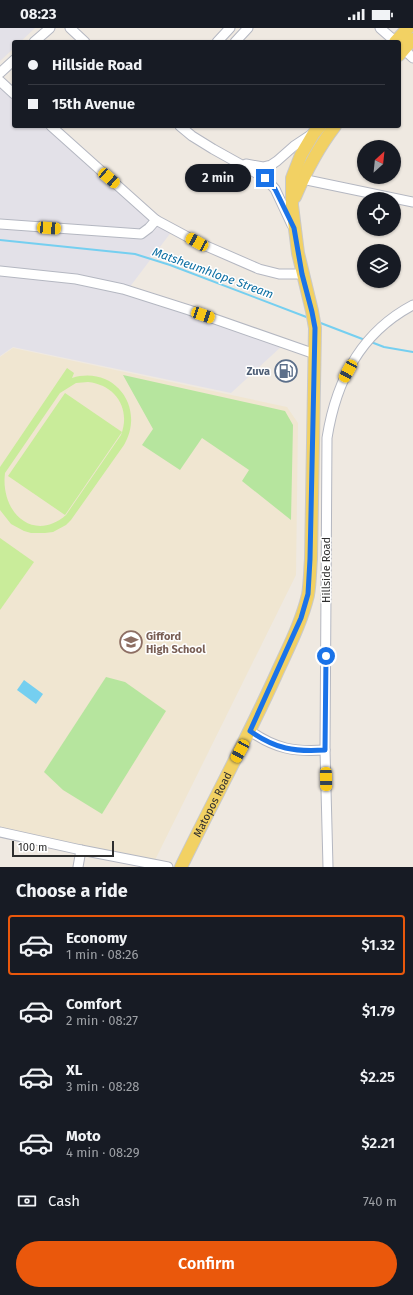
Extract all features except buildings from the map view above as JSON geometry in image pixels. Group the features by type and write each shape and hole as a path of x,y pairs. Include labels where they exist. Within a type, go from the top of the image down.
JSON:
{"main road":[{"path":"401,46 408,28"},
{"path":"401,47 413,39"},
{"path":"292,205 302,179 323,141 333,128"},
{"name":"Matopos Road","path":"181,867 208,811 250,731 298,625 308,594 315,328 302,274 294,228 292,178 301,155 317,130"}],"street":[{"path":"36,40 50,28"},
{"path":"70,28 83,40"},
{"path":"219,40 230,28"},
{"path":"237,40 248,28"},
{"path":"380,28 392,40"},
{"path":"0,73 12,62"},
{"path":"0,81 12,92"},
{"path":"53,128 156,220 197,242 259,269 279,274 302,274"},
{"path":"182,128 192,136 265,178 275,189 294,228"},
{"path":"238,163 263,167 270,165 317,130"},
{"path":"302,179 413,202"},
{"path":"0,224 142,234 150,228 156,220"},
{"path":"0,271 76,279 106,284 190,310 315,354"},
{"name":"Hillside Road","path":"328,867 325,750 327,438 330,418 339,388 356,355 372,335 405,309 413,305"},
{"path":"250,731 262,739 284,748 305,752 325,750"},
{"path":"0,832 168,867"},
{"path":"78,867 81,850"}],"shaded area":[{"path":"0,28 35,28 22,40 12,40 12,50 0,61"},
{"path":"0,76 12,87 12,128 57,128 172,231 126,292 283,345 231,393 13,347 0,356"},
{"name":"Gifford High School","path":"13,348 287,407 298,423 296,575 154,862 0,829 0,357"}],"green space":[{"path":"67,368 74,373 72,378 87,376 101,378 113,383 122,392 128,404 131,417 130,431 124,445 66,525 53,532 31,533 11,524 0,510 0,467","holes":["88,382 98,384 113,393 119,400 124,416 124,425 121,435 66,515 54,523 42,526 31,525 22,520 14,511 8,500 5,487 5,473 60,393 76,383"]},
{"path":"123,375 285,411 293,425 291,520 242,481 249,470 202,438 180,470 142,445 153,429"},
{"path":"65,393 122,432 65,515 8,476"},
{"path":"0,538 34,562 0,610"},
{"path":"106,677 125,682 166,711 102,814 63,790 44,772"}],"water":[{"path":"24,680 43,694 36,704 17,690"}],"waterway":[{"name":"Matsheumhlope Stream","path":"0,240 135,254 170,265 309,318"},
{"name":"Matsheumhlope Stream","path":"318,322 365,340"},
{"name":"Matsheumhlope Stream","path":"371,342 384,347 413,352"}],"place":[{"name":"Zuva","path":"286,371"},
{"name":"Gifford High School","path":"131,642"}],"route":[{"path":"265,178 275,189 294,228 302,274 315,328 311,527 308,594 301,618 250,731 262,739 284,748 305,752 325,750 326,656"}]}
